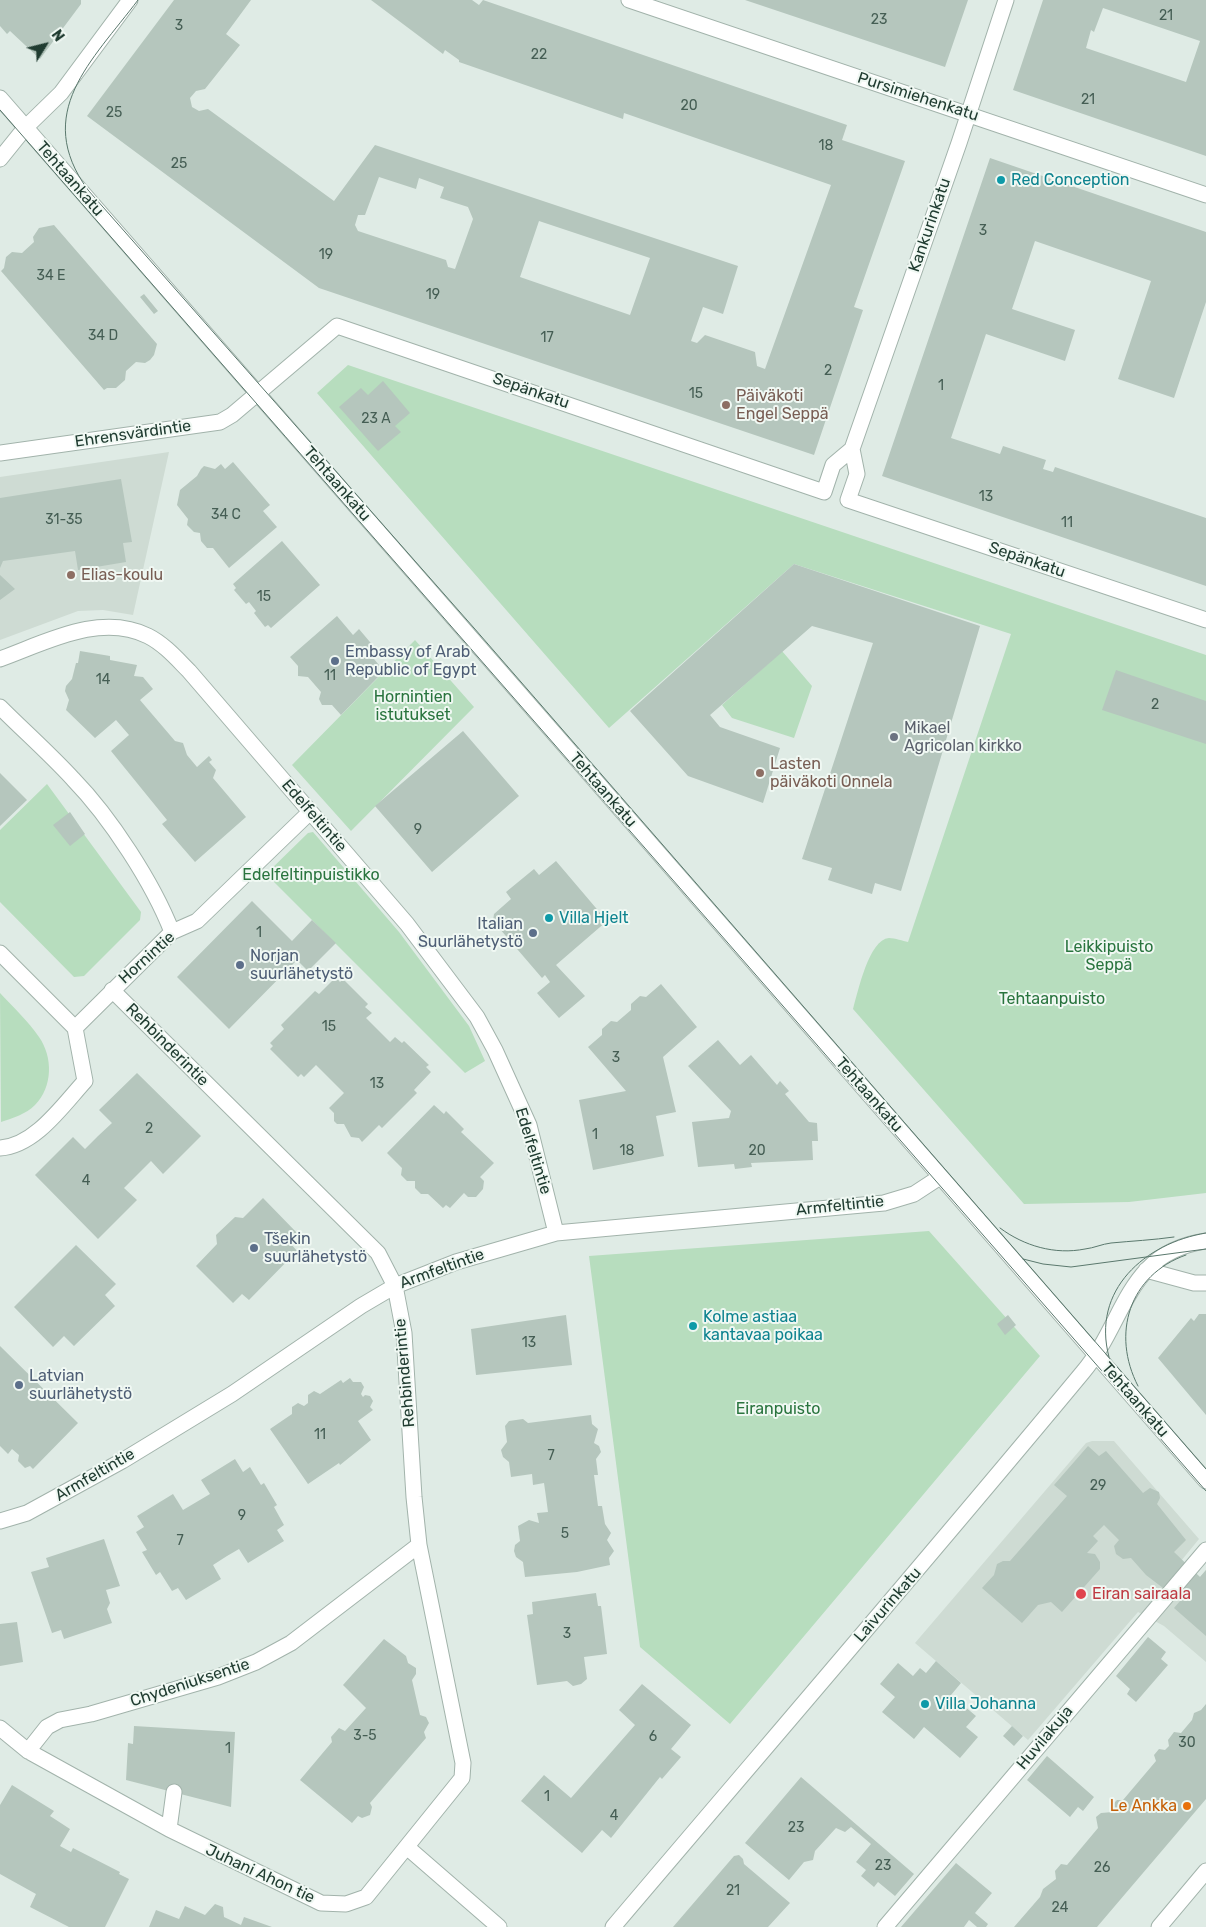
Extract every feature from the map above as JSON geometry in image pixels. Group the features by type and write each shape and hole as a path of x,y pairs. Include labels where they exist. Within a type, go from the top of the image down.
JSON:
{"street":[{"path":"0,159 25,128 61,93 130,0"},
{"name":"Pursimiehenkatu","path":"629,0 1206,195"},
{"name":"Kankurinkatu","path":"852,449 969,114 1006,0"},
{"name":"Tehtaankatu","path":"0,98 1206,1481"},
{"name":"Sepänkatu","path":"256,393 337,326 824,492 833,465 852,449 857,474 848,500 1206,620"},
{"name":"Ehrensvärdintie","path":"0,453 220,422 232,415 256,393"},
{"name":"Edelfeltintie","path":"0,659 82,629 109,627 148,636 190,671 412,931 477,1017 495,1050 529,1125 556,1233"},
{"path":"0,707 75,780 100,813 159,900 172,932"},
{"name":"Hornintie","path":"75,1028 172,932 197,921 310,812"},
{"path":"0,953 75,1028 85,1081 32,1136 11,1147 0,1148"},
{"name":"Rehbinderintie","path":"112,990 373,1249 395,1286 406,1347 414,1497 419,1545 463,1763 462,1778 408,1848"},
{"name":"Armfeltintie","path":"0,1521 27,1513 122,1461 232,1394 361,1306 395,1286 456,1262 556,1233 884,1203 914,1194 940,1177"},
{"name":"Laivurinkatu","path":"613,1927 906,1585 1096,1356 1134,1284 1146,1270 1177,1249 1206,1241"},
{"path":"1146,1270 1194,1283 1206,1283"},
{"name":"Chydeniuksentie","path":"28,1751 47,1727 60,1720 91,1714 218,1677 256,1662 291,1643 419,1545"},
{"name":"Huvilakuja","path":"885,1927 1206,1550"},
{"name":"Juhani Ahon tie","path":"0,1728 28,1751 169,1829 321,1903 346,1904 366,1898 408,1848"},
{"path":"169,1829 174,1792"},
{"path":"408,1848 499,1927"},
{"path":"1159,1927 1206,1872"}],"shaded area":[{"name":"Elias-koulu","path":"169,452 133,615 103,610 78,611 0,640 0,477"},
{"name":"Eiran sairaala","path":"1092,1441 1114,1441 1199,1539 1181,1561 1200,1577 1206,1570 1206,1662 1164,1626 1138,1612 1028,1740 915,1643 1086,1443"}],"green space":[{"name":"Tehtaanpuisto","path":"348,365 1206,655 1206,1193 1129,1202 1024,1204 853,1009 865,968 876,947 882,941 889,938 908,942 1011,634 794,564 609,728 317,393"},
{"name":"Hornintien istutukset","path":"415,640 474,707 351,831 292,765"},
{"path":"782,651 812,686 794,738 732,718 722,705"},
{"path":"47,784 141,912 140,920 84,976 74,977 0,902 0,830"},
{"name":"Edelfeltinpuistikko","path":"313,832 399,932 469,1026 485,1061 465,1073 266,874 308,833"},
{"path":"0,993 39,1037 44,1045 49,1063 48,1081 41,1098 35,1105 23,1113 1,1122"},
{"name":"Eiranpuisto","path":"929,1231 1040,1356 730,1724 640,1647 589,1256"}],"building":[{"path":"0,0 81,0 81,4 40,59 10,31 7,34 0,26"},
{"path":"174,0 251,0 226,34 240,45 205,89 196,91 190,98 192,107 199,111 208,109 334,201 375,145 738,266 723,314 703,307 691,341 697,343 705,335 755,352 757,366 765,369 831,185 624,113 623,119 459,62 459,60 445,50 443,54 371,0 472,0 479,5 483,0 847,125 842,140 905,161 854,307 863,310 814,455 319,288 87,116","holes":["379,177 416,189 419,178 444,187 440,198 468,207 473,219 455,269 448,267 446,260 358,231 355,225 358,215 365,215","539,221 650,258 630,315 520,277"]},
{"path":"745,0 968,0 945,67"},
{"path":"1043,0 1206,0 1206,156 1013,90","holes":["1103,8 1200,41 1186,82 1086,48 1091,30 1094,32"]},
{"path":"990,158 1206,232 1206,302 1174,398 1118,379 1151,281 1035,241 1012,309 1075,330 1065,361 986,334 951,438 1000,454 1003,446 1046,460 1043,469 1053,472 1055,467 1206,518 1206,586 882,476"},
{"path":"54,225 157,344 154,355 150,360 145,363 136,362 126,371 125,380 116,388 104,390 1,271 4,268 6,257 12,252 22,253 34,242 33,237 39,228"},
{"path":"144,294 158,311 154,314 140,297"},
{"path":"383,381 410,413 395,426 401,432 378,451 339,407 361,388 368,395"},
{"path":"233,462 270,505 263,511 277,527 229,568 213,548 207,548 201,541 200,533 194,532 187,525 188,519 177,505 180,490 197,476 204,466 215,469 221,464 225,469"},
{"path":"121,479 132,542 123,543 126,562 78,570 75,551 3,561 0,568 0,498"},
{"path":"282,541 320,585 271,628 268,625 265,627 254,613 256,611 249,602 246,604 234,590 236,588 233,584"},
{"name":"Mikael Agricolan kirkko","path":"794,564 980,626 901,891 875,883 872,894 828,880 832,868 802,859 873,643 812,626 710,715 720,727 780,748 763,803 688,776 630,711"},
{"path":"0,575 15,589 0,600"},
{"name":"Embassy of Arab Republic of Egypt","path":"337,616 353,635 359,629 375,648 369,653 384,671 341,715 332,705 322,705 319,699 321,692 308,677 298,676 298,666 290,657"},
{"path":"80,651 110,656 110,660 137,665 134,676 143,677 153,689 140,700 175,741 183,743 187,755 197,767 209,756 212,760 209,762 216,770 213,778 246,817 195,862 162,824 167,820 111,751 129,735 116,720 95,738 66,710 69,700 65,691 66,686 72,679"},
{"path":"1116,670 1206,701 1206,744 1102,710"},
{"path":"463,731 519,796 432,872 375,806"},
{"path":"0,773 27,800 0,826"},
{"path":"70,812 85,834 70,846 53,825"},
{"name":"Villa Hjelt","path":"556,861 607,921 556,965 585,996 559,1018 537,993 550,982 545,975 542,978 493,921 494,914 511,899 506,892 534,869 539,875"},
{"name":"Norjan suurlähetystö","path":"252,901 292,941 312,920 336,943 308,971 297,960 229,1029 177,977"},
{"path":"336,977 340,982 343,979 368,1004 365,1007 372,1013 366,1018 390,1042 395,1037 402,1043 404,1041 429,1065 426,1067 431,1072 414,1090 417,1093 382,1128 379,1125 362,1142 359,1138 351,1137 344,1124 337,1124 334,1121 334,1113 329,1108 344,1093 316,1065 304,1077 301,1074 298,1077 270,1049 273,1046 270,1043 284,1029 281,1025 315,991 319,994"},
{"path":"661,984 697,1027 663,1057 676,1112 656,1116 664,1156 593,1170 579,1100 626,1091 588,1047 602,1035 602,1029 611,1021 617,1022 631,1010 631,1004 640,996 646,997"},
{"path":"718,1040 740,1065 751,1055 777,1085 780,1081 789,1091 785,1094 809,1122 817,1123 818,1141 812,1141 813,1160 751,1163 752,1167 735,1169 734,1164 698,1167 692,1122 729,1118 731,1111 688,1066"},
{"path":"137,1073 201,1136 163,1174 151,1161 124,1188 137,1200 98,1239 35,1175 73,1137 85,1149 112,1123 99,1110"},
{"path":"434,1105 444,1114 446,1111 464,1129 461,1132 494,1163 480,1177 484,1181 483,1189 476,1197 468,1197 464,1193 450,1208 446,1205 443,1208 428,1194 421,1194 415,1188 415,1181 407,1181 401,1175 402,1168 387,1153"},
{"name":"Tšekin suurlähetystö","path":"263,1198 299,1235 291,1244 297,1251 249,1300 242,1294 233,1303 196,1266 217,1244 216,1235 235,1217 243,1218"},
{"path":"76,1245 116,1284 105,1295 115,1306 74,1346 64,1336 53,1347 14,1307"},
{"path":"1199,1314 1206,1314 1206,1415 1158,1358 1191,1318 1194,1321"},
{"path":"566,1315 572,1365 476,1375 471,1329"},
{"path":"1008,1315 1016,1325 1005,1335 997,1324"},
{"name":"Latvian suurlähetystö","path":"0,1346 78,1423 33,1469 30,1466 25,1468 18,1461 19,1455 12,1449 8,1454 0,1446"},
{"path":"350,1378 353,1382 361,1382 364,1387 361,1394 363,1397 365,1395 370,1396 373,1401 370,1407 373,1410 358,1421 371,1440 340,1465 339,1463 308,1484 270,1429 292,1414 292,1407 298,1403 304,1406 308,1403 308,1395 314,1391 320,1394 341,1380 343,1383"},
{"path":"591,1415 592,1424 598,1429 594,1443 599,1446 601,1452 596,1459 598,1475 594,1475 598,1506 602,1506 605,1524 611,1533 607,1540 614,1551 609,1558 610,1565 577,1572 525,1577 523,1562 516,1557 514,1551 515,1545 520,1541 518,1526 529,1520 539,1523 537,1513 548,1512 544,1483 533,1485 532,1474 511,1477 509,1462 503,1457 501,1450 507,1442 505,1426 509,1421 523,1419 528,1423"},
{"name":"Eiran sairaala","path":"1088,1446 1099,1456 1106,1451 1143,1493 1150,1488 1159,1492 1160,1498 1157,1504 1186,1540 1174,1552 1200,1577 1206,1570 1206,1636 1174,1608 1180,1601 1146,1575 1131,1558 1123,1559 1116,1554 1114,1546 1119,1540 1104,1525 1093,1536 1098,1541 1087,1553 1095,1554 1100,1562 1100,1569 1062,1612 1051,1602 1038,1605 1022,1623 982,1588 994,1575 997,1564 1003,1561 1010,1561 1067,1496 1054,1485"},
{"path":"235,1459 243,1472 250,1467 261,1485 264,1483 277,1505 274,1507 284,1525 277,1530 284,1541 248,1563 239,1549 227,1556 213,1565 221,1579 186,1600 178,1588 172,1591 160,1572 156,1575 142,1552 147,1550 136,1532 144,1527 137,1516 173,1494 183,1510 210,1494 201,1480"},
{"path":"104,1539 120,1586 106,1590 110,1603 107,1609 112,1623 64,1639 61,1630 52,1633 31,1572 49,1567 46,1558"},
{"path":"596,1593 598,1606 601,1606 607,1654 584,1657 587,1679 581,1684 573,1686 567,1681 537,1685 527,1615 533,1614 532,1602"},
{"path":"17,1622 23,1662 0,1666 0,1624"},
{"path":"1148,1637 1166,1652 1161,1659 1168,1665 1136,1702 1127,1694 1130,1689 1116,1676"},
{"path":"384,1639 406,1656 408,1663 416,1668 416,1674 412,1680 420,1715 426,1717 429,1723 424,1732 426,1738 370,1803 372,1807 370,1815 362,1818 358,1816 352,1823 300,1780 332,1742 331,1737 339,1728 345,1731 366,1708 343,1685"},
{"name":"Villa Johanna","path":"936,1661 961,1683 951,1695 976,1716 966,1727 978,1737 960,1758 924,1727 914,1739 882,1712 895,1697 880,1684 898,1663 913,1676 920,1668 926,1673"},
{"path":"642,1684 691,1725 671,1749 681,1757 662,1779 660,1777 611,1838 602,1830 582,1853 521,1801 544,1775 571,1798 635,1725 619,1710"},
{"path":"1206,1704 1206,1799 1097,1927 1014,1927 1040,1897 1043,1889 1056,1879 1055,1871 1061,1864 1067,1865 1098,1828 1096,1817 1101,1813 1113,1812 1112,1805 1117,1800 1123,1800 1156,1761 1154,1755 1159,1749 1165,1750 1169,1746 1168,1740 1174,1732 1181,1733 1192,1720 1194,1713 1201,1710"},
{"path":"134,1726 235,1732 231,1807 126,1780 128,1743 133,1744"},
{"path":"1012,1726 1023,1736 1014,1746 1003,1736"},
{"path":"1047,1756 1094,1797 1083,1811 1078,1807 1070,1817 1027,1780"},
{"path":"801,1777 914,1874 895,1896 878,1882 874,1887 861,1876 866,1870 856,1862 871,1844 851,1827 845,1832 836,1828 815,1851 813,1860 804,1862 789,1880 745,1843"},
{"path":"12,1785 54,1811 50,1816 70,1829 60,1846 71,1852 73,1848 120,1872 119,1874 129,1879 105,1927 69,1927 30,1907 36,1894 0,1874 0,1805"},
{"path":"739,1855 743,1859 744,1864 790,1903 768,1927 673,1927 734,1856"},
{"path":"956,1863 992,1893 975,1913 988,1924 986,1927 977,1927 969,1920 964,1927 901,1927"},
{"path":"215,1904 223,1907 224,1917 241,1925 244,1917 272,1927 149,1927 156,1910 179,1919 185,1906 205,1915"}],"tram line":[{"path":"138,0 87,67 75,89 67,112 66,136 72,162 88,190 474,628 1206,1469"},
{"path":"0,110 1143,1418"},
{"path":"1000,1228 1019,1240 1051,1250 1062,1251 1074,1251 1111,1243 1174,1237"},
{"path":"1109,1357 1105,1333 1108,1311 1116,1291 1128,1274 1144,1259 1163,1247 1184,1238 1206,1233"},
{"path":"1023,1259 1043,1264 1071,1267 1206,1249"},
{"path":"1138,1386 1130,1366 1126,1346 1126,1327 1130,1309 1139,1292 1151,1277 1166,1264 1186,1255"},
{"path":"1139,1414 1206,1491"}],"place":[{"name":"Red Conception","path":"1001,180"},
{"name":"Päiväkoti Engel Seppä","path":"726,405"},
{"name":"Elias-koulu","path":"71,575"},
{"name":"Embassy of Arab Republic of Egypt","path":"335,661"},
{"name":"Mikael Agricolan kirkko","path":"894,737"},
{"name":"Lasten päiväkoti Onnela","path":"760,773"},
{"name":"Villa Hjelt","path":"549,918"},
{"name":"Italian Suurlähetystö","path":"533,933"},
{"name":"Norjan suurlähetystö","path":"240,965"},
{"name":"Tšekin suurlähetystö","path":"254,1248"},
{"name":"Kolme astiaa kantavaa poikaa","path":"693,1326"},
{"name":"Latvian suurlähetystö","path":"19,1385"},
{"name":"Eiran sairaala","path":"1081,1594"},
{"name":"Villa Johanna","path":"925,1704"},
{"name":"Le Ankka","path":"1187,1806"}],"park label":[{"name":"Leikkipuisto Seppä","path":"1109,956"}]}
